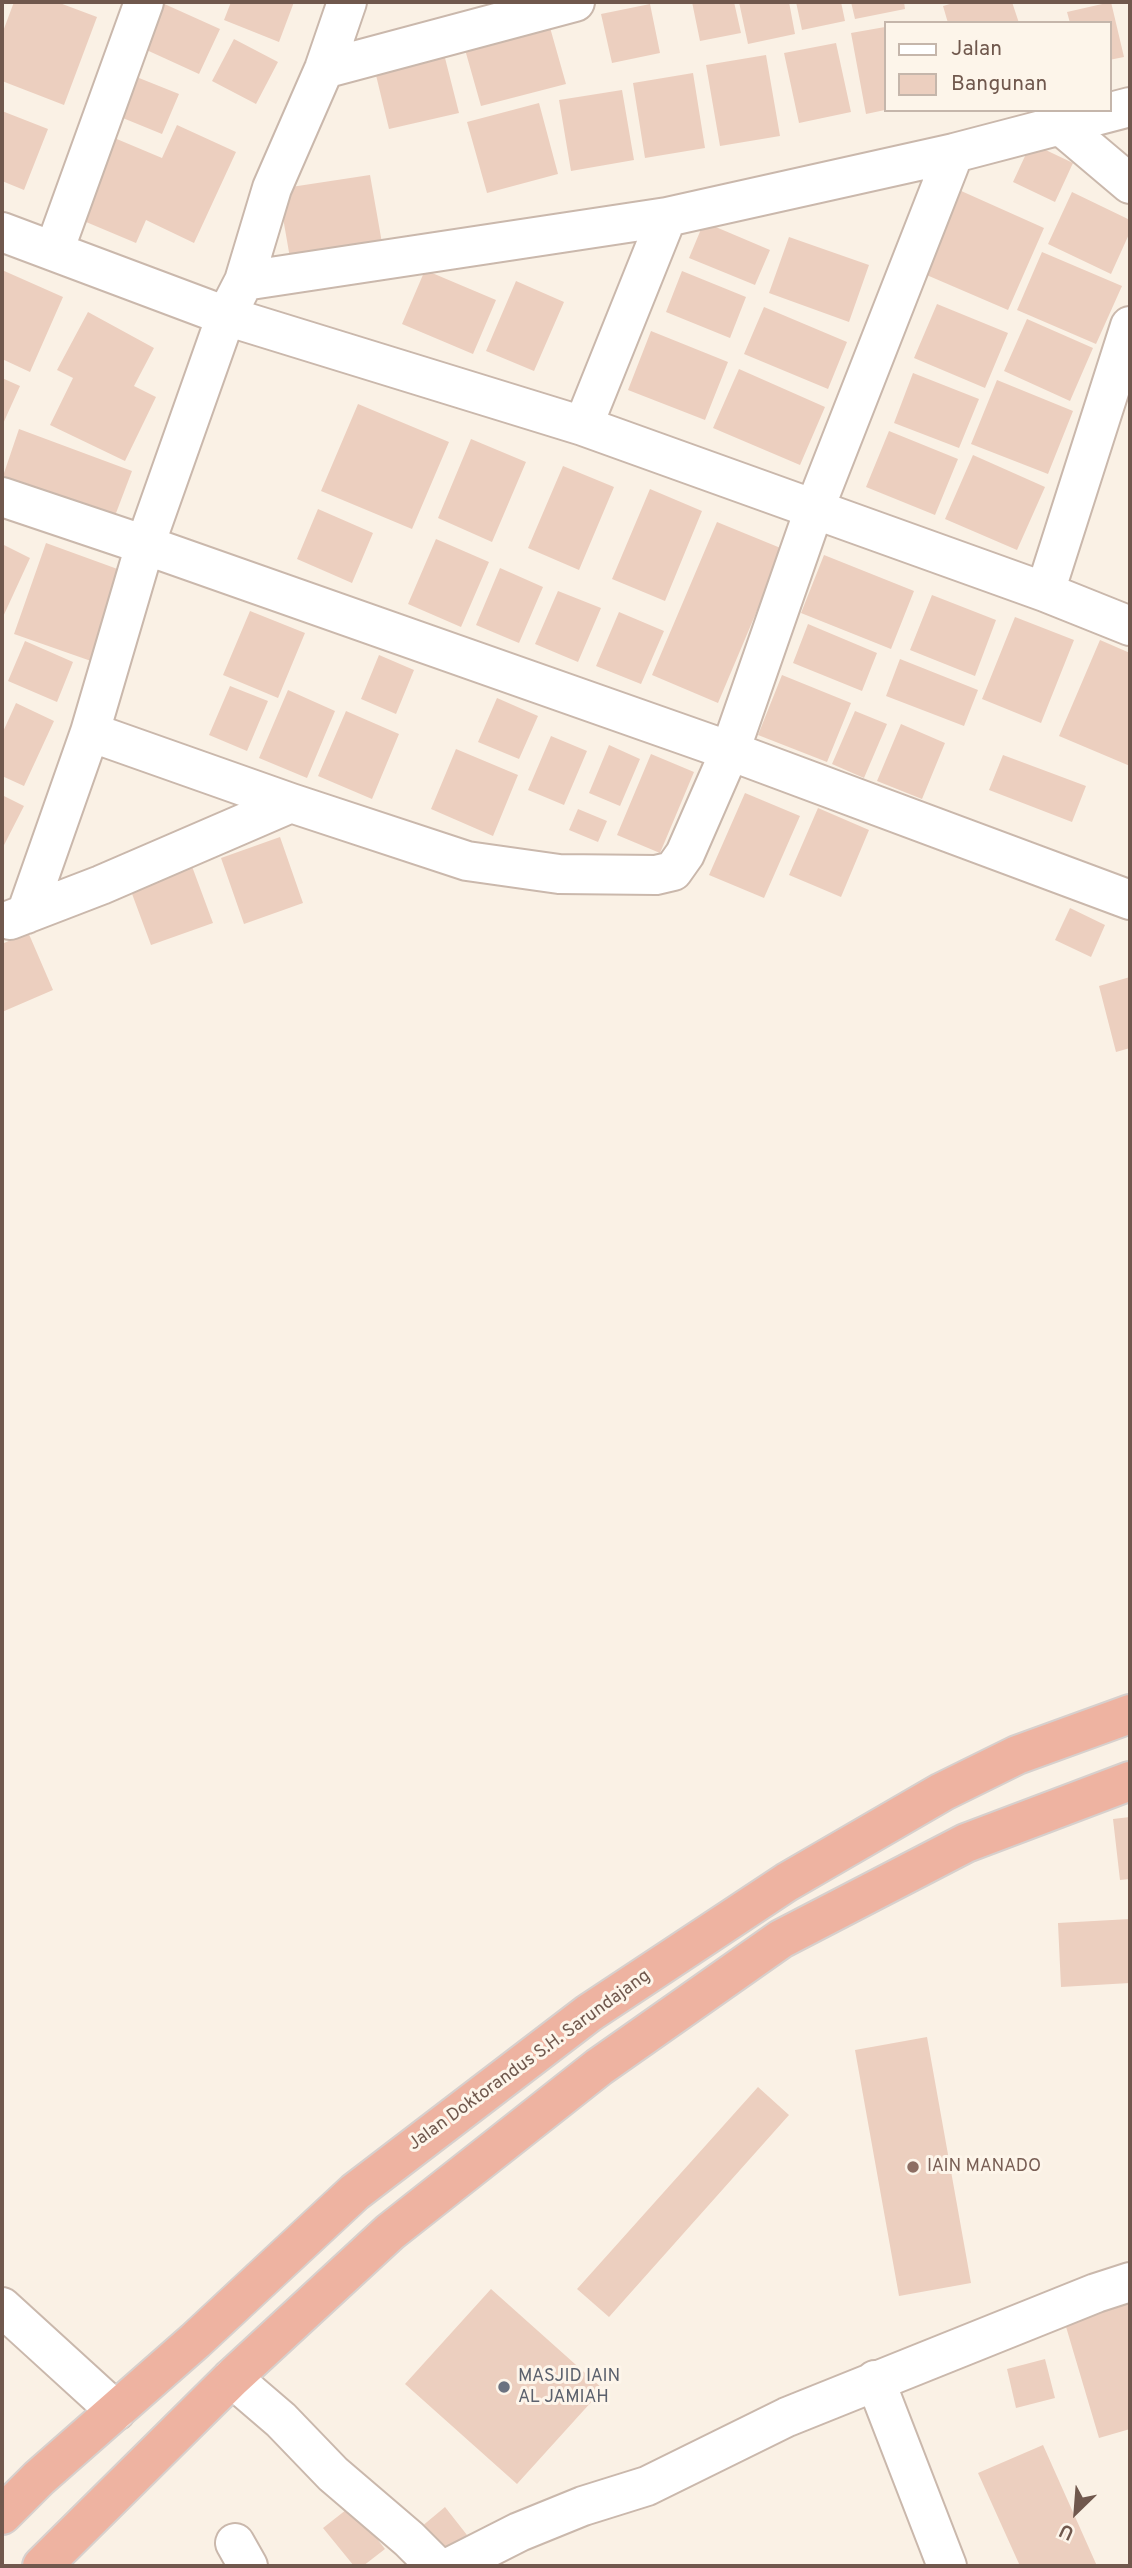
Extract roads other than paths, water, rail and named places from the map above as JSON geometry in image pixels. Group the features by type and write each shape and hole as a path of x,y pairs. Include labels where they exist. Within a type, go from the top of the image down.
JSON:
{"highway":[{"name":"Jalan Doktorandus S.H. Sarundajang","path":"2,2515 355,2192 589,2013 787,1882 942,1792 1017,1755 1130,1714"},
{"path":"42,2566 232,2378 401,2223 599,2067 781,1939 966,1843 1130,1782"}],"street":[{"path":"54,251 144,2"},
{"path":"14,918 90,732 145,545 226,316 244,281 272,188 324,69 347,2"},
{"path":"324,69 575,2"},
{"path":"1111,112 1130,107"},
{"path":"244,281 667,217 954,153 1109,112"},
{"path":"1059,124 1130,184"},
{"path":"90,732 291,803 467,861 559,874 656,875 673,871 685,854 730,751 814,510 954,153"},
{"path":"583,426 667,217"},
{"path":"2,232 226,316 583,426 1045,592 1130,626"},
{"path":"1045,592 1130,326"},
{"path":"2,497 730,751 1130,900"},
{"path":"14,918 101,885 291,803"},
{"path":"452,2566 519,2532 583,2506 647,2486 787,2417 875,2380 1130,2282"},
{"path":"2,2307 116,2411"},
{"path":"232,2378 281,2420 332,2474 409,2539 436,2566"},
{"path":"875,2380 947,2566"}],"place":[{"name":"IAIN MANADO","path":"913,2167"},
{"name":"MASJID IAIN AL JAMIAH","path":"504,2387"}]}
